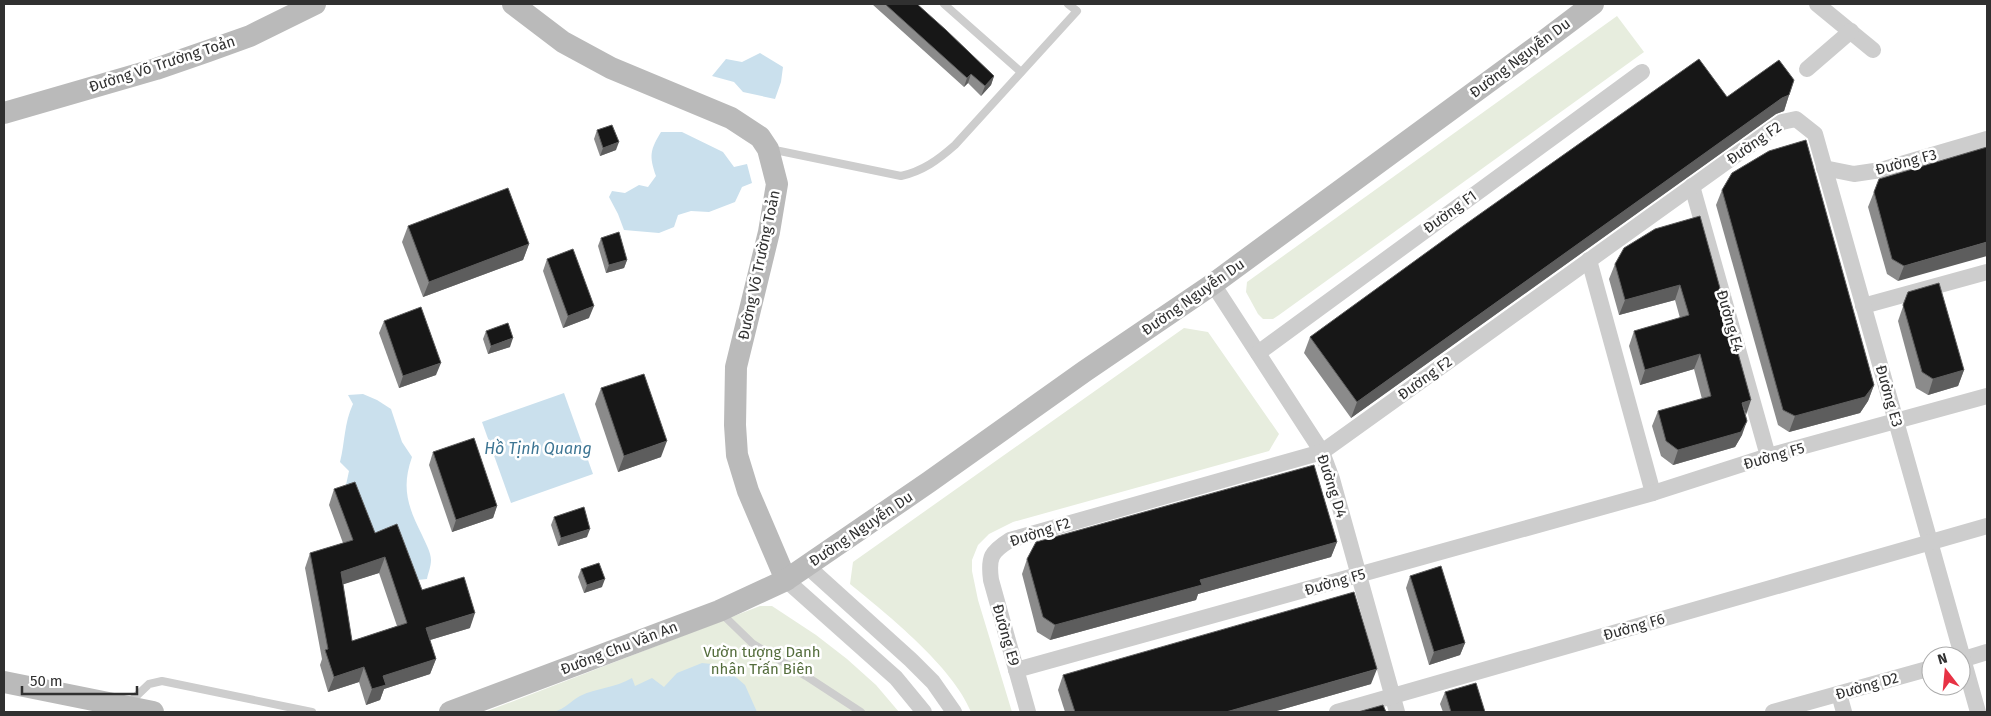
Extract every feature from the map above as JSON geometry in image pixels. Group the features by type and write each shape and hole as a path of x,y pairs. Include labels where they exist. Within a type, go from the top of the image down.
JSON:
{"main road":[{"name":"Đường Võ Trường Toản","path":"4,112 156,69 208,51 250,36 315,4"},
{"name":"Đường Võ Trường Toản","path":"513,4 563,42 611,68 732,118 760,137 768,149 777,184 769,232 736,367 735,425 737,455 748,492 786,580"},
{"name":"Đường Nguyễn Du","path":"786,580 930,482 1085,371 1214,284 1593,4"},
{"name":"Đường Chu Văn An","path":"450,712 719,611 786,580"},
{"path":"4,682 126,709 153,712"}],"street":[{"path":"1817,4 1873,50"},
{"path":"1807,69 1851,31"},
{"name":"Đường F1","path":"1258,353 1642,72"},
{"name":"Đường F2","path":"992,558 995,549 1010,540 1322,452 1782,122 1796,119 1815,134"},
{"name":"Đường E3","path":"1815,134 1958,646"},
{"name":"Đường F3","path":"1824,168 1854,174 1881,170 1987,139"},
{"name":"Đường E4","path":"1692,186 1768,456"},
{"path":"1590,260 1653,493"},
{"path":"1864,306 1987,272"},
{"name":"Đường D4","path":"1214,284 1322,452 1332,479 1395,704"},
{"name":"Đường F5","path":"1016,670 1653,493 1768,456 1987,396"},
{"name":"Đường F6","path":"1337,712 1395,704 1930,541 1987,526"},
{"name":"Đường E9","path":"992,558 989,565 991,580 1028,712"},
{"path":"807,566 911,660 933,682 954,712"},
{"path":"786,580 896,678 924,712"},
{"path":"1971,656 1987,652"},
{"name":"Đường D2","path":"1773,712 1921,671"},
{"path":"1971,689 1978,712"},
{"path":"1839,694 1844,712"}],"lane":[{"path":"944,4 1021,72"},
{"path":"768,149 901,176 917,172 937,160 955,145 1077,11 1068,4"},
{"path":"719,611 753,644 861,712"},
{"path":"126,709 149,684 162,681 312,712"}],"green space":[{"path":"1617,16 1644,52 1279,315 1273,319 1263,319 1258,314 1246,292 1247,282"},
{"path":"1184,328 1208,332 1279,434 1269,451 1013,522 989,534 978,545 972,560 972,571 978,600 1012,712 971,712 950,677 935,660 900,626 850,584 853,562"},
{"name":"Vườn tượng Danh nhân Trấn Biên","path":"760,606 772,606 816,635 876,685 899,712 485,712"}],"water":[{"path":"760,53 783,67 781,82 775,99 743,92 734,82 712,76 726,59 742,62"},
{"path":"661,132 682,132 723,152 734,167 747,164 752,183 742,187 735,202 709,212 691,211 678,215 674,227 659,233 624,230 609,197 612,191 625,193 639,185 648,187 656,176 652,163 652,153"},
{"name":"Hồ Tịnh Quang","path":"564,393 593,474 511,503 482,422"},
{"path":"363,394 391,409 402,442 412,457 407,478 408,497 413,515 431,557 427,579 408,581 365,546 346,485 349,471 340,462 346,425 353,404 348,395"},
{"path":"702,663 722,665 745,685 757,712 553,712 562,709 586,693 619,684 632,678 635,686 652,678 664,687 677,673"}],"building":[{"path":"885,4 917,4 994,76 985,86 971,74 967,78"},
{"path":"1699,59 1727,97 1779,60 1794,80 1789,95 1782,98 1357,402 1310,337"},
{"path":"612,125 619,142 603,148 597,130"},
{"path":"1806,140 1874,385 1865,397 1795,416 1783,410 1722,190 1732,173 1769,151"},
{"path":"1987,147 1987,242 1904,266 1892,259 1874,192 1879,179"},
{"path":"508,188 529,244 429,282 408,226"},
{"path":"1700,216 1751,400 1742,403 1747,421 1741,432 1678,450 1666,441 1658,411 1711,396 1700,354 1645,370 1634,331 1689,315 1680,285 1625,300 1615,264 1624,248 1655,229"},
{"path":"619,232 627,260 609,265 601,238"},
{"path":"573,249 594,306 568,316 547,259"},
{"path":"1939,283 1964,370 1933,379 1922,372 1903,305 1908,292"},
{"path":"421,307 441,363 403,376 384,321"},
{"path":"508,323 513,338 491,346 486,331"},
{"path":"644,374 667,441 624,456 601,388"},
{"path":"474,438 497,506 456,520 433,452"},
{"path":"1314,465 1337,542 1200,580 1202,585 1055,625 1043,617 1027,559 1036,542"},
{"path":"355,482 375,533 397,524 422,590 464,577 475,613 426,628 436,659 383,676 386,685 372,689 364,667 334,677 325,650 328,649 310,553 353,540 334,489","holes":["385,557 407,623 352,641 341,572"]},
{"path":"584,507 590,529 561,538 554,517"},
{"path":"599,563 605,579 587,585 581,569"},
{"path":"1441,566 1465,643 1434,652 1410,576"},
{"path":"1354,592 1377,669 1226,712 1075,712 1063,675"},
{"path":"1476,683 1485,712 1451,712 1445,692"},
{"path":"1383,705 1386,712 1358,712"}]}
